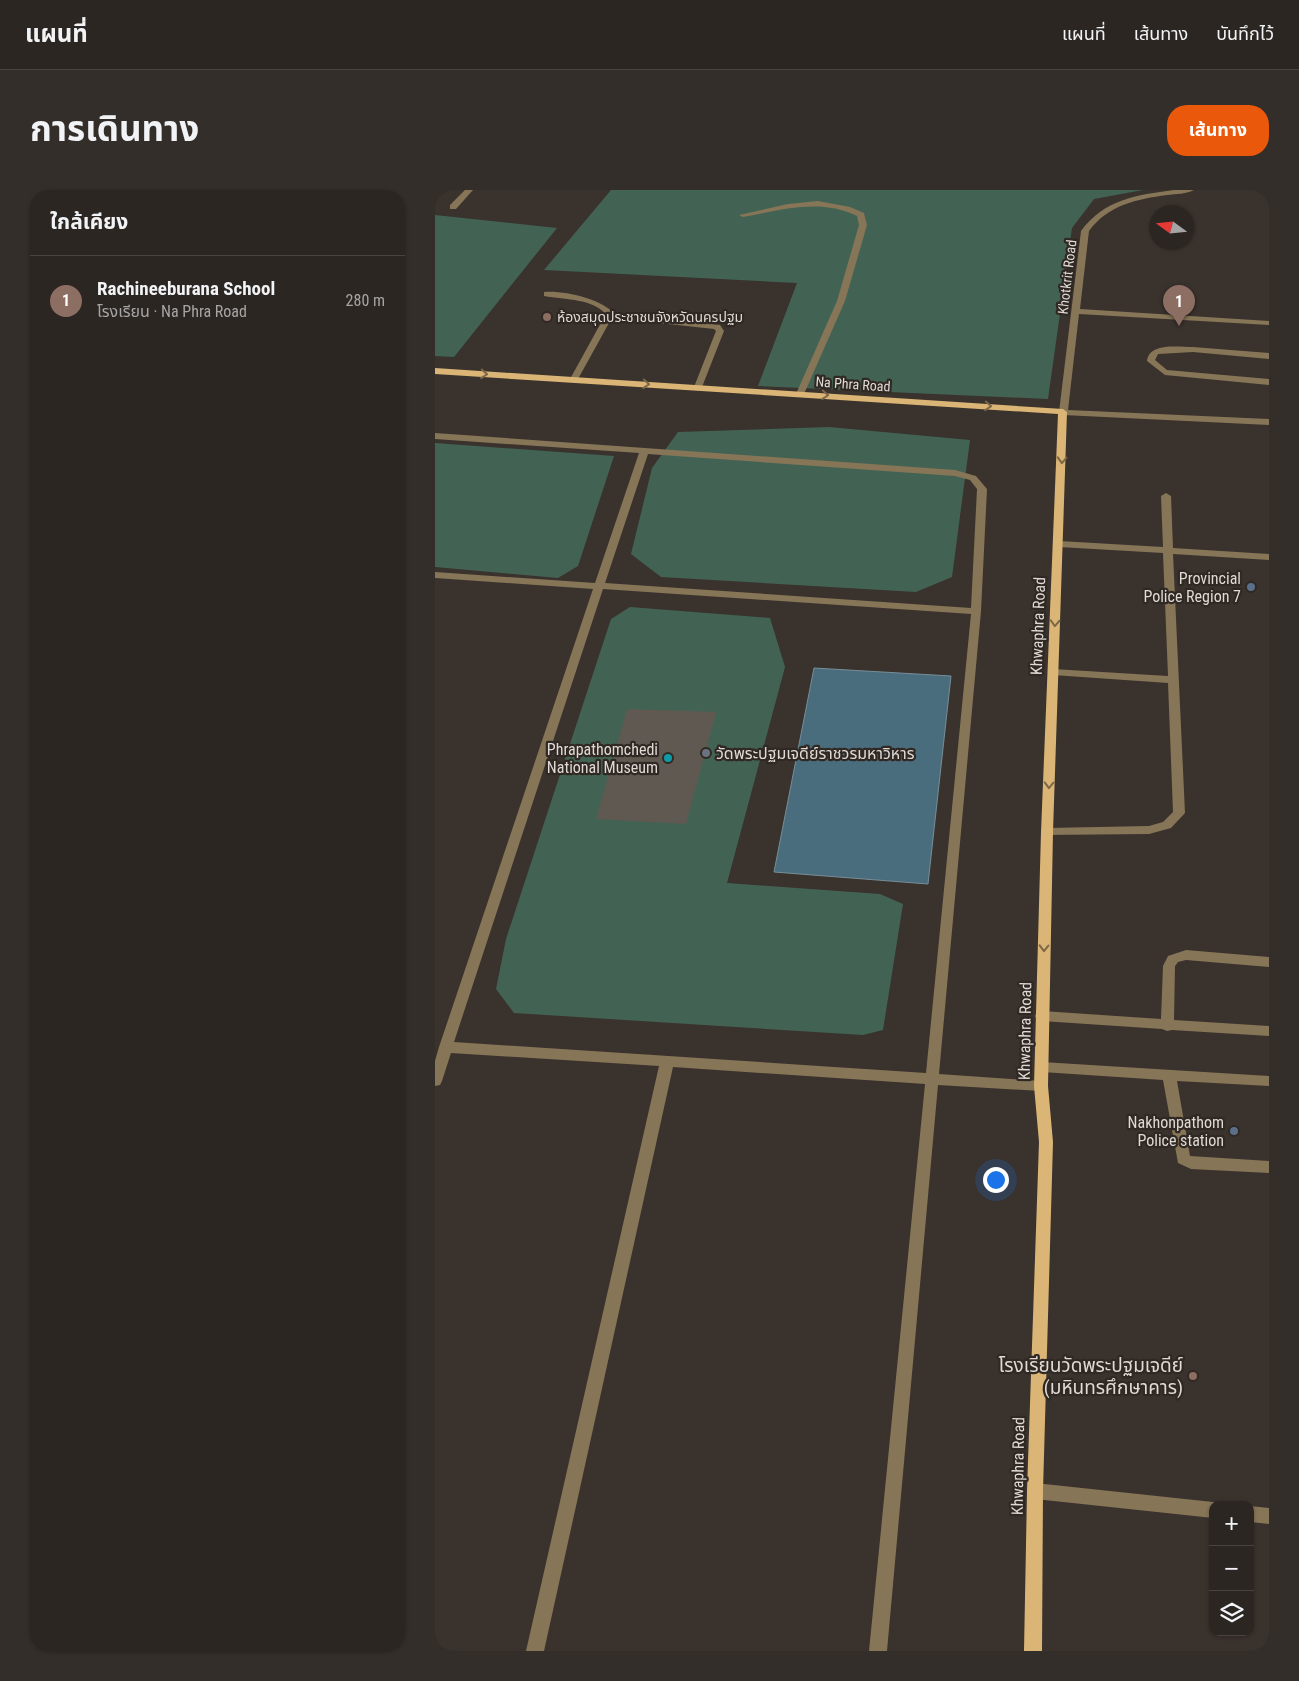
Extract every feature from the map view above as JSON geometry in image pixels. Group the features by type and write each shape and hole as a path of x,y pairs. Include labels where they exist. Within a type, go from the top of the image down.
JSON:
{"main road":[{"name":"Na Phra Road","path":"435,371 1063,412"},
{"name":"Khwaphra Road","path":"1033,1651 1035,1491 1046,1142 1041,1086 1042,1016 1063,412"}],"street":[{"path":"453,207 469,190"},
{"name":"Khotkrit Road","path":"1063,412 1085,231 1096,216 1109,207 1156,193 1190,190"},
{"path":"743,215 798,205 821,204 847,207 861,215 863,226 841,301 800,394"},
{"path":"547,294 596,304 610,312 613,318"},
{"path":"1076,311 1269,323"},
{"path":"575,380 606,321 621,316 717,327 720,331 698,387"},
{"path":"1269,356 1173,350 1156,352 1152,355 1151,361 1165,372 1269,382"},
{"name":"Na Phra Road","path":"1063,412 1269,422"},
{"path":"435,436 955,473 973,478 982,489 976,611 878,1651"},
{"path":"435,1081 644,451"},
{"path":"1047,832 1149,830 1167,825 1179,813 1166,496"},
{"path":"1059,544 1269,557"},
{"path":"435,575 976,611"},
{"path":"1053,672 1173,680"},
{"path":"1167,1026 1169,966 1173,959 1186,955 1269,962"},
{"path":"1042,1016 1167,1026 1269,1031"},
{"path":"446,1047 1041,1086"},
{"path":"535,1651 667,1062"},
{"path":"1041,1067 1269,1081"},
{"path":"1169,1075 1183,1159 1191,1163 1269,1167"},
{"path":"1035,1491 1209,1510"},
{"path":"1254,1514 1269,1516"}],"green space":[{"path":"611,190 1143,190 1094,199 1072,228 1048,399 758,386 797,283 544,270"},
{"path":"435,215 557,228 454,357 435,356"},
{"path":"829,427 970,440 952,577 916,592 661,577 631,554 652,468 678,432"},
{"path":"435,443 614,456 578,566 558,578 435,567"},
{"path":"630,607 770,618 785,667 727,883 880,894 903,904 883,1030 863,1035 514,1013 496,989 506,939 611,619"}],"water":[{"path":"814,668 951,676 928,884 774,872"}],"building":[{"path":"627,709 716,712 686,824 596,819"}],"place":[{"name":"ห้องสมุดประชาชนจังหวัดนครปฐม","path":"547,317"},
{"name":"Rachineeburana School","path":"1179,326"},
{"name":"Provincial Police Region 7","path":"1251,587"},
{"name":"วัดพระปฐมเจดีย์ราชวรมหาวิหาร","path":"706,753"},
{"name":"Phrapathomchedi National Museum","path":"668,758"},
{"name":"Nakhonpathom Police station","path":"1234,1131"},
{"name":"โรงเรียนวัดพระปฐมเจดีย์ (มหินทรศึกษาคาร)","path":"1193,1376"}]}
